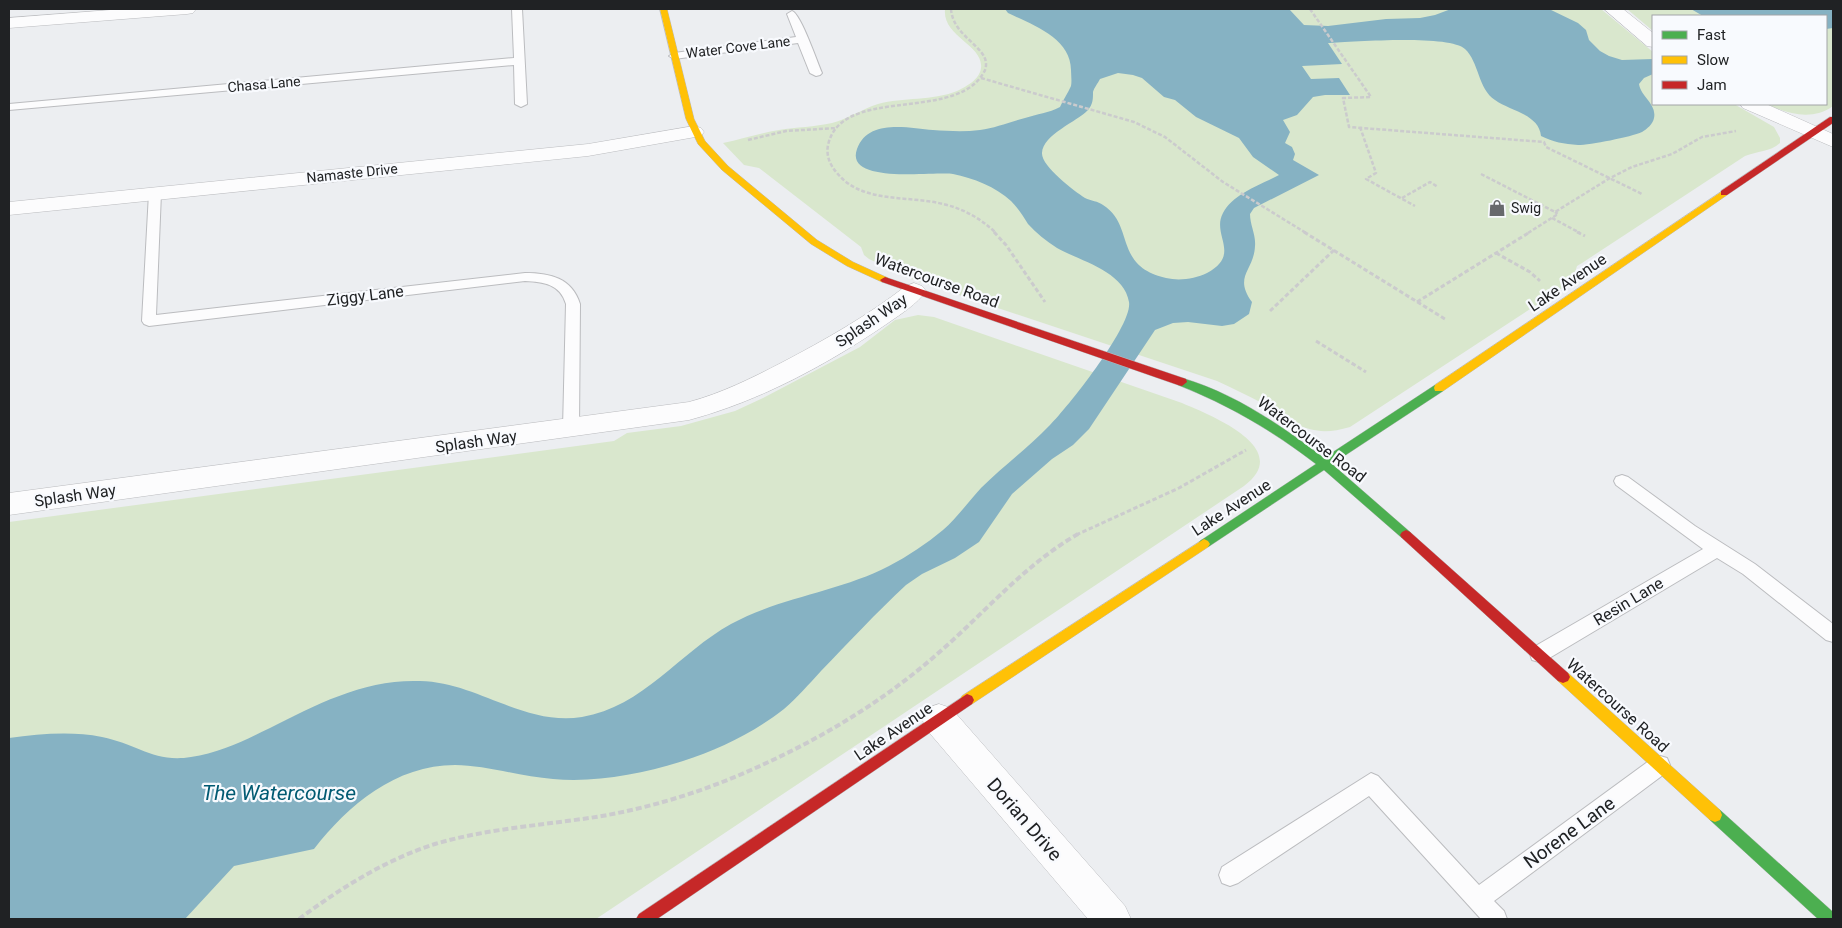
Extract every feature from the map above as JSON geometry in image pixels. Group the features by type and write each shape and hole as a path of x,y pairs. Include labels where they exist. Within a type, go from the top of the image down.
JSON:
{"street":[{"path":"9,23 187,9"},
{"name":"Watercourse Road","path":"663,9 694,132 725,168 814,242 837,257 870,274 914,291 1204,389 1226,399 1277,430 1342,478 1539,654 1829,919"},
{"path":"1613,9 1652,41"},
{"path":"1752,105 1833,141"},
{"name":"Lake Avenue","path":"644,919 940,719 1325,465 1814,134 1833,119"},
{"name":"Namaste Drive","path":"9,209 588,150 694,132"},
{"name":"Splash Way","path":"9,504 689,411 731,399 845,340 878,320 914,291"},
{"name":"Dorian Drive","path":"940,719 1112,919"}],"lane":[{"path":"517,9 520,104"},
{"name":"Water Cove Lane","path":"792,14 816,73"},
{"name":"Water Cove Lane","path":"674,56 803,39"},
{"name":"Chasa Lane","path":"9,107 519,61"},
{"name":"Ziggy Lane","path":"154,193 148,321 525,277 544,278 559,283 567,289 573,304 571,428"},
{"path":"1622,481 1689,531 1749,569 1833,634"},
{"name":"Resin Lane","path":"1539,654 1717,549"},
{"name":"Norene Lane","path":"1478,900 1660,765"},
{"path":"1230,875 1371,783 1496,919"}],"path":[{"path":"951,9 953,23 984,56 986,67 981,78 967,90 948,98 868,111 846,121 838,128 829,141 827,153 835,173 844,180 871,194 948,205 976,217 994,231 1047,304"},
{"path":"1310,9 1371,97 1343,98 1349,127 1544,142 1546,147 1642,194"},
{"path":"981,78 1134,122 1156,131 1187,153 1205,170 1445,319"},
{"path":"1360,127 1363,142 1374,159 1376,174 1366,179 1415,206"},
{"path":"748,140 786,131 838,128"},
{"path":"1555,212 1610,178 1632,167 1672,154 1702,137 1740,131"},
{"path":"1417,302 1558,214 1481,174"},
{"path":"1401,198 1430,182 1438,187"},
{"path":"1551,218 1585,236"},
{"path":"1270,310 1334,250"},
{"path":"1496,253 1530,272 1542,283"},
{"path":"1316,341 1366,372"},
{"path":"299,919 333,894 367,874 401,857 435,844 471,836 619,813 686,795 749,771 800,748 895,689 973,623 1003,590 1053,549 1087,529 1189,483 1225,464 1277,430"}],"green space":[{"path":"945,9 1601,9 1652,51 1652,105 1736,105 1774,127 1780,138 1780,143 1768,150 1745,156 1577,266 1570,283 1350,427 1324,431 1313,430 1293,423 1262,403 1217,381 911,279 869,259 864,255 861,247 759,168 744,165 723,143 772,131 832,123 878,104 938,96 957,91 978,76 981,68 980,60 976,53 950,27 946,19"},
{"path":"1627,9 1833,9 1833,106 1825,111 1809,115 1791,113 1768,105 1827,105 1827,15 1652,15 1652,30"},
{"path":"918,315 934,317 1182,403 1211,416 1243,435 1254,446 1260,459 1257,472 1244,486 596,919 9,919 9,522 614,441 627,433 681,426 735,411 763,398 860,347 895,320"}],"water":[{"name":"The Watercourse","path":"1005,9 1289,9 1304,25 1328,26 1386,19 1420,18 1451,9 1549,9 1578,23 1586,30 1589,40 1600,51 1609,56 1622,60 1652,59 1652,74 1644,78 1639,84 1640,89 1653,109 1654,118 1651,124 1642,132 1629,136 1584,145 1573,145 1550,140 1541,136 1539,129 1530,118 1501,104 1489,95 1470,54 1455,44 1421,40 1328,43 1342,64 1302,66 1311,79 1339,78 1350,95 1313,97 1297,115 1283,120 1290,132 1285,143 1292,147 1295,154 1293,160 1319,175 1254,208 1250,214 1255,242 1254,255 1244,279 1244,286 1252,302 1249,314 1234,324 1222,326 1188,322 1173,323 1155,330 1089,429 1073,445 1052,459 1012,494 979,542 955,558 922,574 906,585 794,700 761,725 736,740 696,757 651,770 618,776 585,780 553,779 455,765 433,767 413,772 375,790 358,803 342,817 314,849 234,866 185,919 9,919 9,738 55,734 90,735 114,740 156,755 178,758 191,757 232,745 342,695 380,684 400,681 441,683 540,715 560,718 582,717 604,711 643,691 712,636 731,624 769,607 870,575 910,554 943,530 981,488 1042,433 1059,415 1111,346 1121,328 1129,302 1119,282 1100,268 1049,243 1028,224 1011,201 991,187 953,174 894,174 877,172 864,168 857,160 857,149 862,139 880,129 901,127 950,131 980,130 1060,107 1071,84 1069,59 1065,49 1058,41 1039,28 1008,13","holes":["1118,73 1142,78 1164,97 1175,100 1196,117 1239,138 1253,157 1279,175 1240,195 1227,206 1220,221 1224,244 1223,259 1207,273 1197,277 1182,279 1166,278 1149,272 1138,264 1131,255 1119,223 1113,213 1101,204 1085,198 1074,190 1052,171 1043,158 1042,153 1048,140 1090,108 1094,90 1100,79"]},
{"path":"1691,9 1833,9 1833,28 1827,29 1827,15 1701,15"}],"traffic: fast":[{"path":"1182,382 1214,394 1273,427 1329,468 1406,535"},
{"path":"1204,544 1439,388"},
{"path":"1715,815 1829,919"}],"traffic: slow":[{"path":"663,9 690,119 701,142 725,168 814,242 850,264 885,280"},
{"path":"1439,388 1724,193"},
{"path":"967,700 1204,544"},
{"path":"1563,677 1715,815"}],"traffic: jam":[{"path":"1724,193 1833,119"},
{"path":"885,280 1182,382"},
{"path":"1406,535 1563,677"},
{"path":"644,919 967,700"}],"place":[{"name":"Swig","path":"1497,208"}]}
